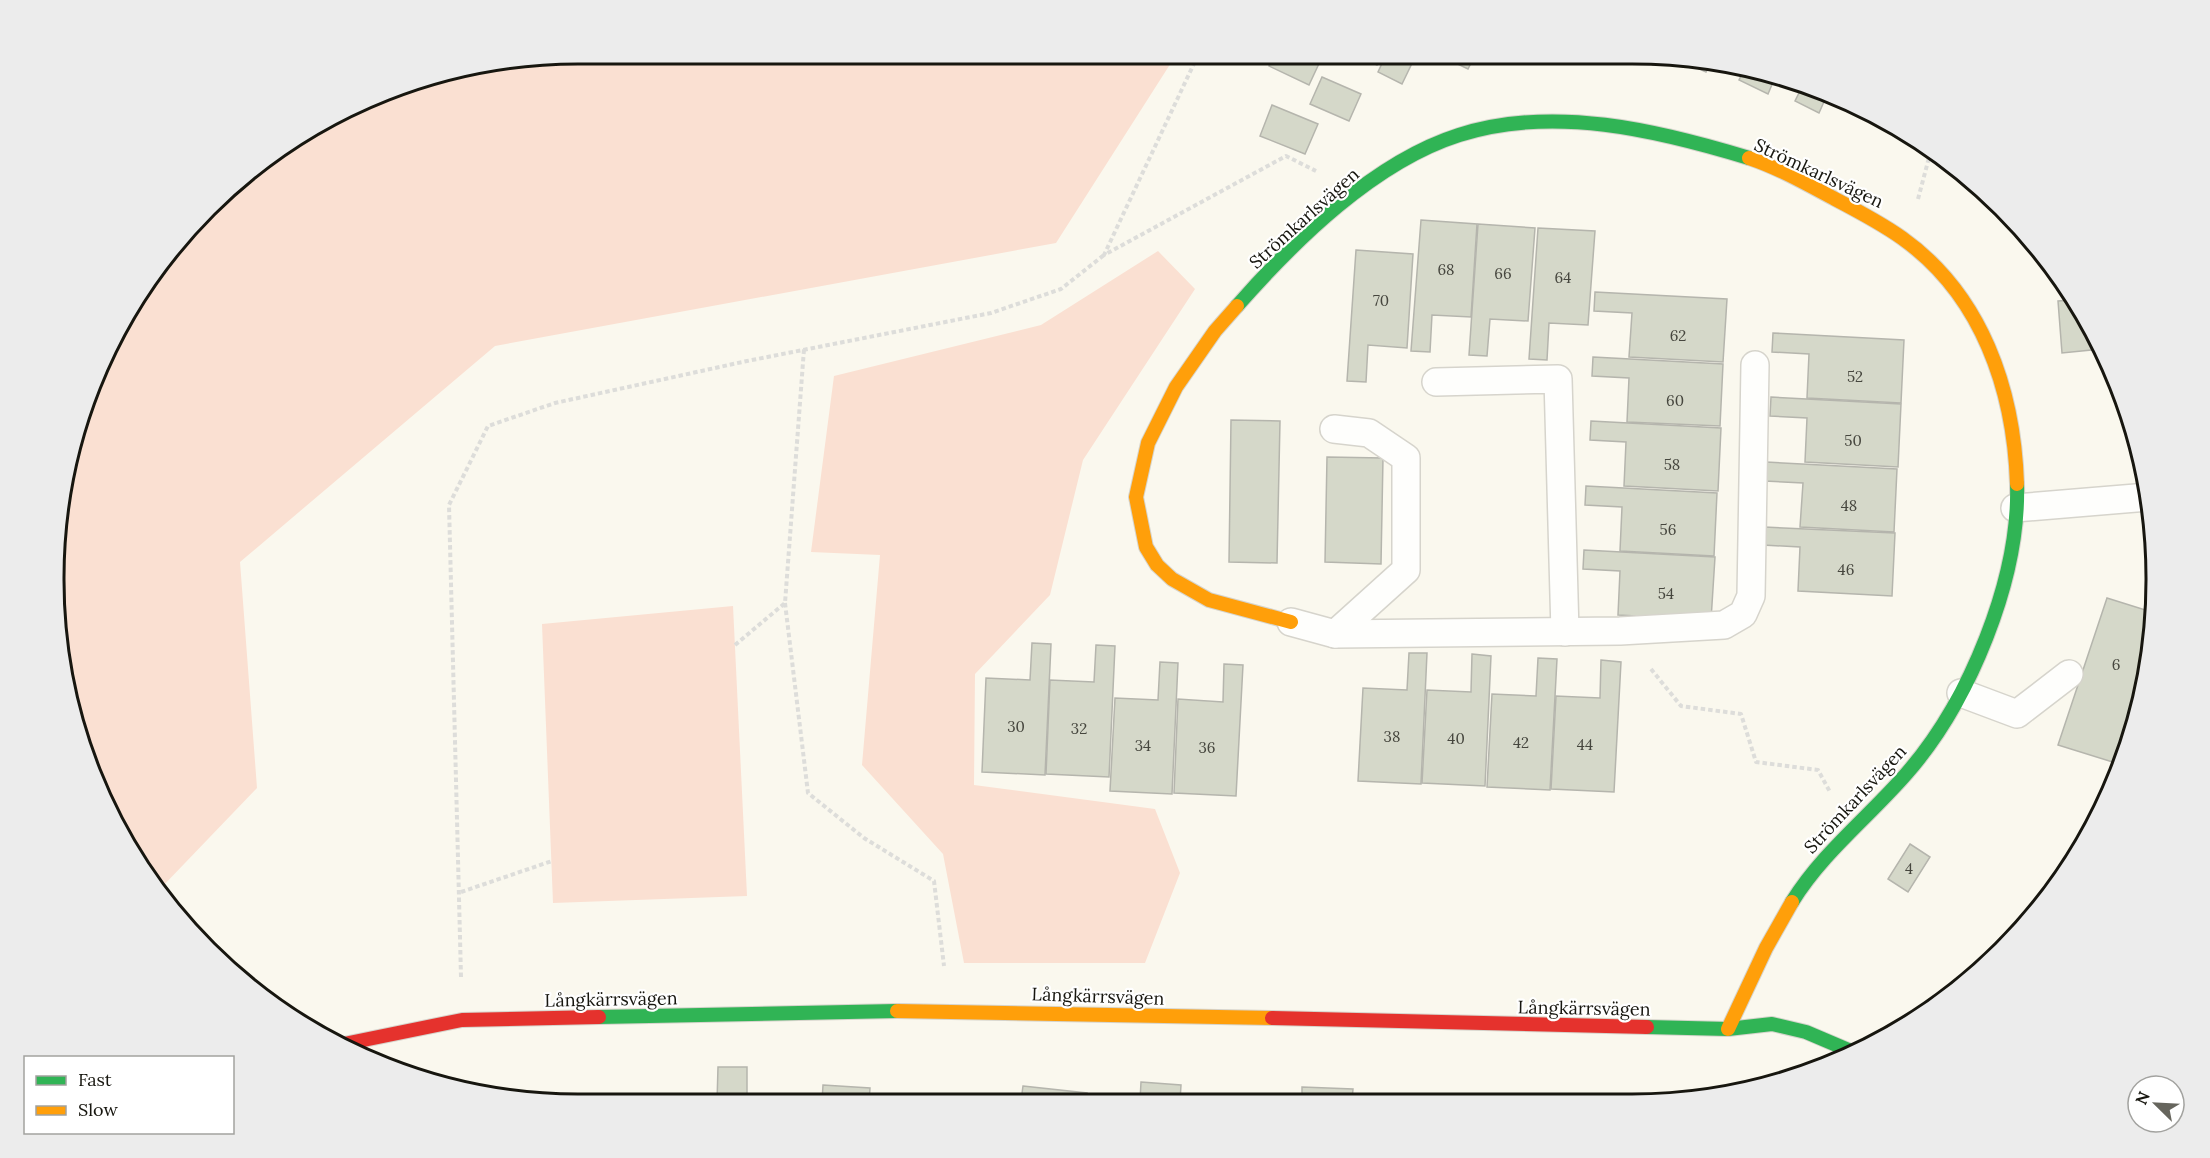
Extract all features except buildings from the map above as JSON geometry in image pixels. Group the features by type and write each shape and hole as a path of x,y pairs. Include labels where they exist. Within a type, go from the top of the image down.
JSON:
{"street":[{"name":"Strömkarlsvägen","path":"1291,622 1231,607 1197,594 1169,576 1147,550 1137,519 1135,494 1144,450 1179,381 1221,322 1279,260 1350,196 1403,159 1446,140 1496,126 1589,122 1637,128 1755,160 1883,223 1907,240 1943,272 1967,303 1986,338 2009,394 2018,465 2015,508 2012,541 1993,615 1961,693 1917,761 1852,832 1816,866 1784,912 1728,1029"},
{"name":"Långkärrsvägen","path":"355,1042 462,1020 949,1010 1728,1029 1772,1024 1806,1032 1842,1047"}],"lane":[{"path":"1291,622 1335,634 1620,631 1724,625 1743,614 1751,596 1755,365"},
{"path":"1436,382 1558,379 1565,632"},
{"path":"1334,429 1369,433 1406,458 1406,570 1335,634"},
{"path":"2015,508 2139,498"},
{"path":"1961,693 2017,714 2069,674"}],"path":[{"path":"1104,255 1194,64"},
{"path":"462,1020 461,892 449,505 488,426 555,403 804,349 991,313 1061,289 1104,255 1286,156 1329,177 1350,196"},
{"path":"804,349 785,603 808,793 864,838 934,881 949,1010"},
{"path":"735,645 785,603"},
{"path":"1620,631 1681,706 1741,714 1756,762 1818,770 1852,832"},
{"path":"461,892 552,861"}],"shaded area":[{"path":"579,64 1170,64 1056,243 495,346 240,562 257,788 165,884 133,836 104,776 92,744 74,679 64,579 74,479 92,414 118,351 151,293 192,240 215,215 266,171 322,133 382,104 446,82 512,69"},
{"path":"1158,251 1195,289 1083,460 1050,595 975,674 974,785 1155,809 1180,873 1145,963 964,963 943,854 862,765 880,555 811,552 834,376 1041,325"},
{"path":"733,606 747,896 553,903 542,624"}],"traffic: fast":[{"path":"1237,306 1284,255 1338,206 1397,164 1427,147 1459,135 1495,126 1531,122 1568,122 1605,125 1678,138 1749,158"},
{"path":"1792,902 1832,851 1907,773 1930,744 1951,711 1970,675 2000,598 2010,559 2016,521 2017,484"},
{"path":"599,1017 897,1011"},
{"path":"1647,1027 1728,1029 1772,1024 1806,1032 1842,1047"}],"traffic: slow":[{"path":"1749,158 1793,177 1886,227 1930,261 1953,287 1973,316 2000,380 2009,414 2017,484"},
{"path":"1237,306 1215,331 1176,387 1148,443 1136,497 1146,547 1157,565 1172,579 1209,600 1291,622"},
{"path":"1728,1029 1766,948 1792,902"},
{"path":"897,1011 1272,1018"}],"traffic: jam":[{"path":"355,1042 462,1020 599,1017"},
{"path":"1272,1018 1647,1027"}]}
